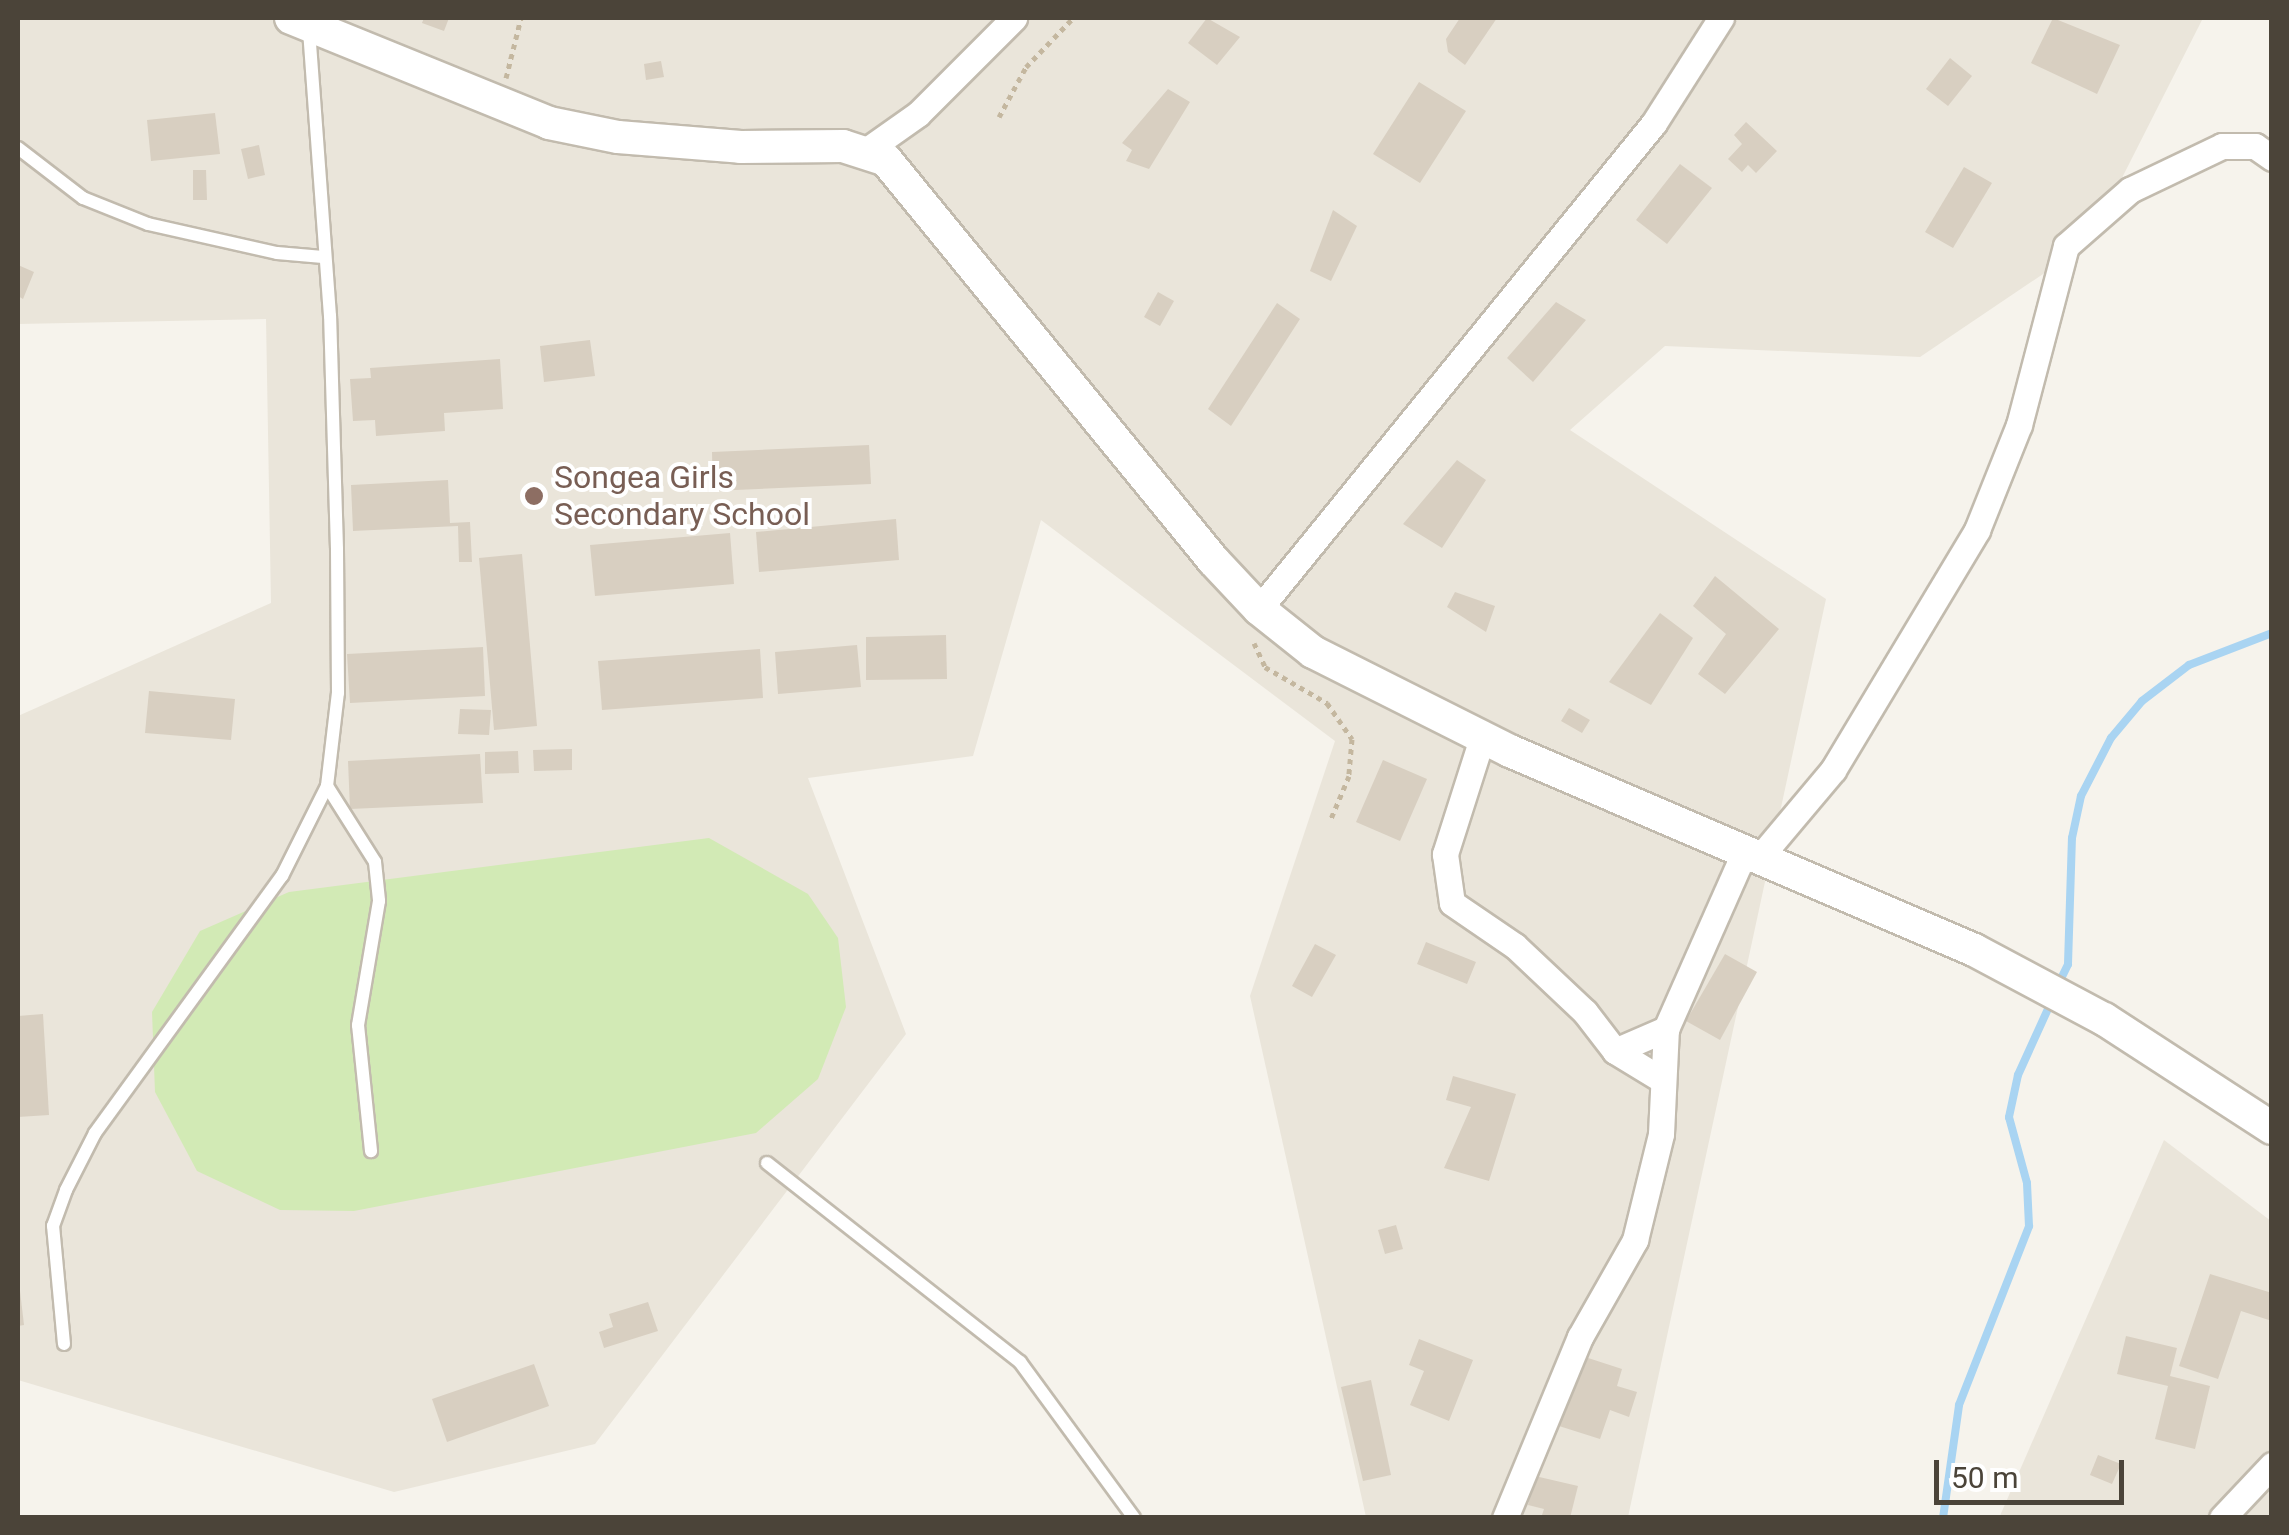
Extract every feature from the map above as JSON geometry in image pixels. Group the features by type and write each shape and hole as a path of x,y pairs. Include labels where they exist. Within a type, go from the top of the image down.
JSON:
{"street":[{"path":"868,150 918,114 1014,18"},
{"path":"1260,610 1654,123 1721,18"},
{"path":"300,21 499,106 618,137 868,150 901,176 1260,610 1313,652 1482,738 2012,970 2104,1020 2272,1128"},
{"path":"1505,1518 1580,1337 1636,1240 1661,1134 1658,1078 1666,1029 1752,854 1833,770 1977,530 2019,426 2066,246 2130,190 2212,150 2254,146 2272,158"},
{"path":"1482,738 1444,854 1452,903 1515,946 1585,1012 1615,1051 1658,1078"},
{"path":"1615,1051 1666,1029"},
{"path":"2222,1518 2272,1465"}],"lane":[{"path":"64,1344 53,1282 53,1226 66,1190 95,1133 282,876 327,786 338,694 337,548 324,256 300,21"},
{"path":"18,148 83,198 148,224 276,253 324,256"},
{"path":"327,786 375,862 379,901 362,973 358,1025 371,1152"},
{"path":"767,1163 1020,1362 1134,1518"}],"path":[{"path":"499,106 521,18"},
{"path":"999,117 1026,67 1073,18"},
{"path":"1260,610 1253,640 1266,668 1326,703 1352,740 1349,776 1330,820"}],"shaded area":[{"path":"18,18 2203,18 2089,243 1920,357 1665,346 1570,430 1826,599 1628,1517 1366,1517 1250,996 1335,741 1041,520 973,756 808,778 906,1034 595,1444 394,1492 18,1380 18,716 271,603 266,319 18,324"},
{"path":"2164,1140 2271,1221 2271,1517 1999,1518"}],"green space":[{"path":"709,838 808,894 838,938 846,1007 818,1079 756,1133 354,1211 280,1210 197,1171 155,1092 152,1012 200,931 289,892"}],"building":[{"path":"424,18 449,18 444,31 422,23"},
{"path":"1207,18 1240,37 1217,65 1188,43"},
{"path":"1460,18 1497,18 1465,65 1448,52 1446,39"},
{"path":"2053,18 2120,45 2097,94 2031,63"},
{"path":"1950,58 1972,76 1948,106 1926,89"},
{"path":"661,61 664,77 646,80 644,64"},
{"path":"1419,82 1466,111 1420,183 1373,154"},
{"path":"1168,89 1190,102 1149,169 1126,161 1132,150 1122,143"},
{"path":"215,113 220,154 151,161 147,120"},
{"path":"1746,122 1777,151 1756,173 1748,165 1742,172 1728,159 1742,144 1734,135"},
{"path":"259,145 265,175 248,179 241,149"},
{"path":"1680,164 1712,188 1667,244 1636,220"},
{"path":"1964,167 1992,183 1953,248 1925,232"},
{"path":"193,170 206,170 207,200 193,200"},
{"path":"1333,210 1357,226 1331,281 1310,271"},
{"path":"18,265 34,272 23,299 18,296"},
{"path":"1158,292 1174,301 1160,326 1144,317"},
{"path":"1556,302 1586,320 1533,382 1507,358"},
{"path":"1277,303 1300,319 1231,426 1208,409"},
{"path":"590,340 595,376 544,382 540,346"},
{"path":"500,359 503,409 444,413 445,431 376,436 375,420 353,421 350,379 371,378 370,368"},
{"path":"869,445 871,484 713,491 712,452"},
{"path":"1457,460 1486,480 1442,548 1403,524"},
{"path":"448,480 450,523 470,522 472,562 459,562 458,526 353,531 351,485"},
{"path":"896,519 899,560 759,572 756,532"},
{"path":"730,533 734,584 595,596 590,545"},
{"path":"522,554 537,726 494,730 479,558"},
{"path":"1715,576 1779,629 1725,694 1698,674 1726,634 1693,606"},
{"path":"1455,592 1495,606 1486,632 1447,607"},
{"path":"1660,613 1693,638 1651,705 1609,682"},
{"path":"946,635 947,679 866,680 866,637"},
{"path":"857,645 861,687 778,694 775,652"},
{"path":"483,647 485,696 350,703 347,654"},
{"path":"760,649 763,698 602,710 598,661"},
{"path":"149,691 235,699 231,740 145,733"},
{"path":"1569,708 1590,720 1582,733 1561,721"},
{"path":"460,709 491,710 489,735 458,734"},
{"path":"572,749 572,770 534,771 533,750"},
{"path":"518,751 519,773 485,774 485,752"},
{"path":"480,754 483,803 350,809 348,761"},
{"path":"1383,760 1427,779 1400,841 1356,822"},
{"path":"1426,942 1476,962 1467,984 1417,964"},
{"path":"1315,944 1336,955 1312,997 1292,986"},
{"path":"1725,954 1757,972 1720,1040 1686,1021"},
{"path":"43,1014 49,1115 18,1117 18,1016"},
{"path":"1453,1076 1516,1094 1489,1181 1444,1168 1471,1107 1446,1100"},
{"path":"1396,1225 1403,1249 1385,1254 1378,1230"},
{"path":"18,1274 24,1325 18,1326"},
{"path":"2210,1274 2272,1293 2272,1321 2241,1311 2218,1379 2179,1366"},
{"path":"648,1302 658,1331 604,1348 599,1332 613,1327 609,1314"},
{"path":"2126,1336 2177,1348 2170,1376 2210,1386 2195,1449 2155,1439 2168,1386 2117,1374"},
{"path":"1419,1339 1473,1360 1449,1421 1410,1405 1424,1371 1409,1365"},
{"path":"1582,1356 1622,1369 1617,1386 1637,1392 1629,1417 1610,1410 1600,1439 1559,1426"},
{"path":"534,1364 549,1406 447,1442 432,1399"},
{"path":"1371,1380 1391,1475 1363,1481 1341,1387"},
{"path":"2098,1455 2121,1464 2112,1484 2090,1475"},
{"path":"1535,1476 1578,1486 1570,1518 1541,1518 1544,1509 1528,1505"}],"waterway":[{"path":"2057,987 2068,964 2072,838 2081,796 2111,738 2142,701 2189,665 2272,633"},
{"path":"1943,1518 1959,1405 2029,1226 2027,1183 2009,1117 2018,1075 2052,1000"}],"place":[{"name":"Songea Girls Secondary School","path":"534,496"}]}
